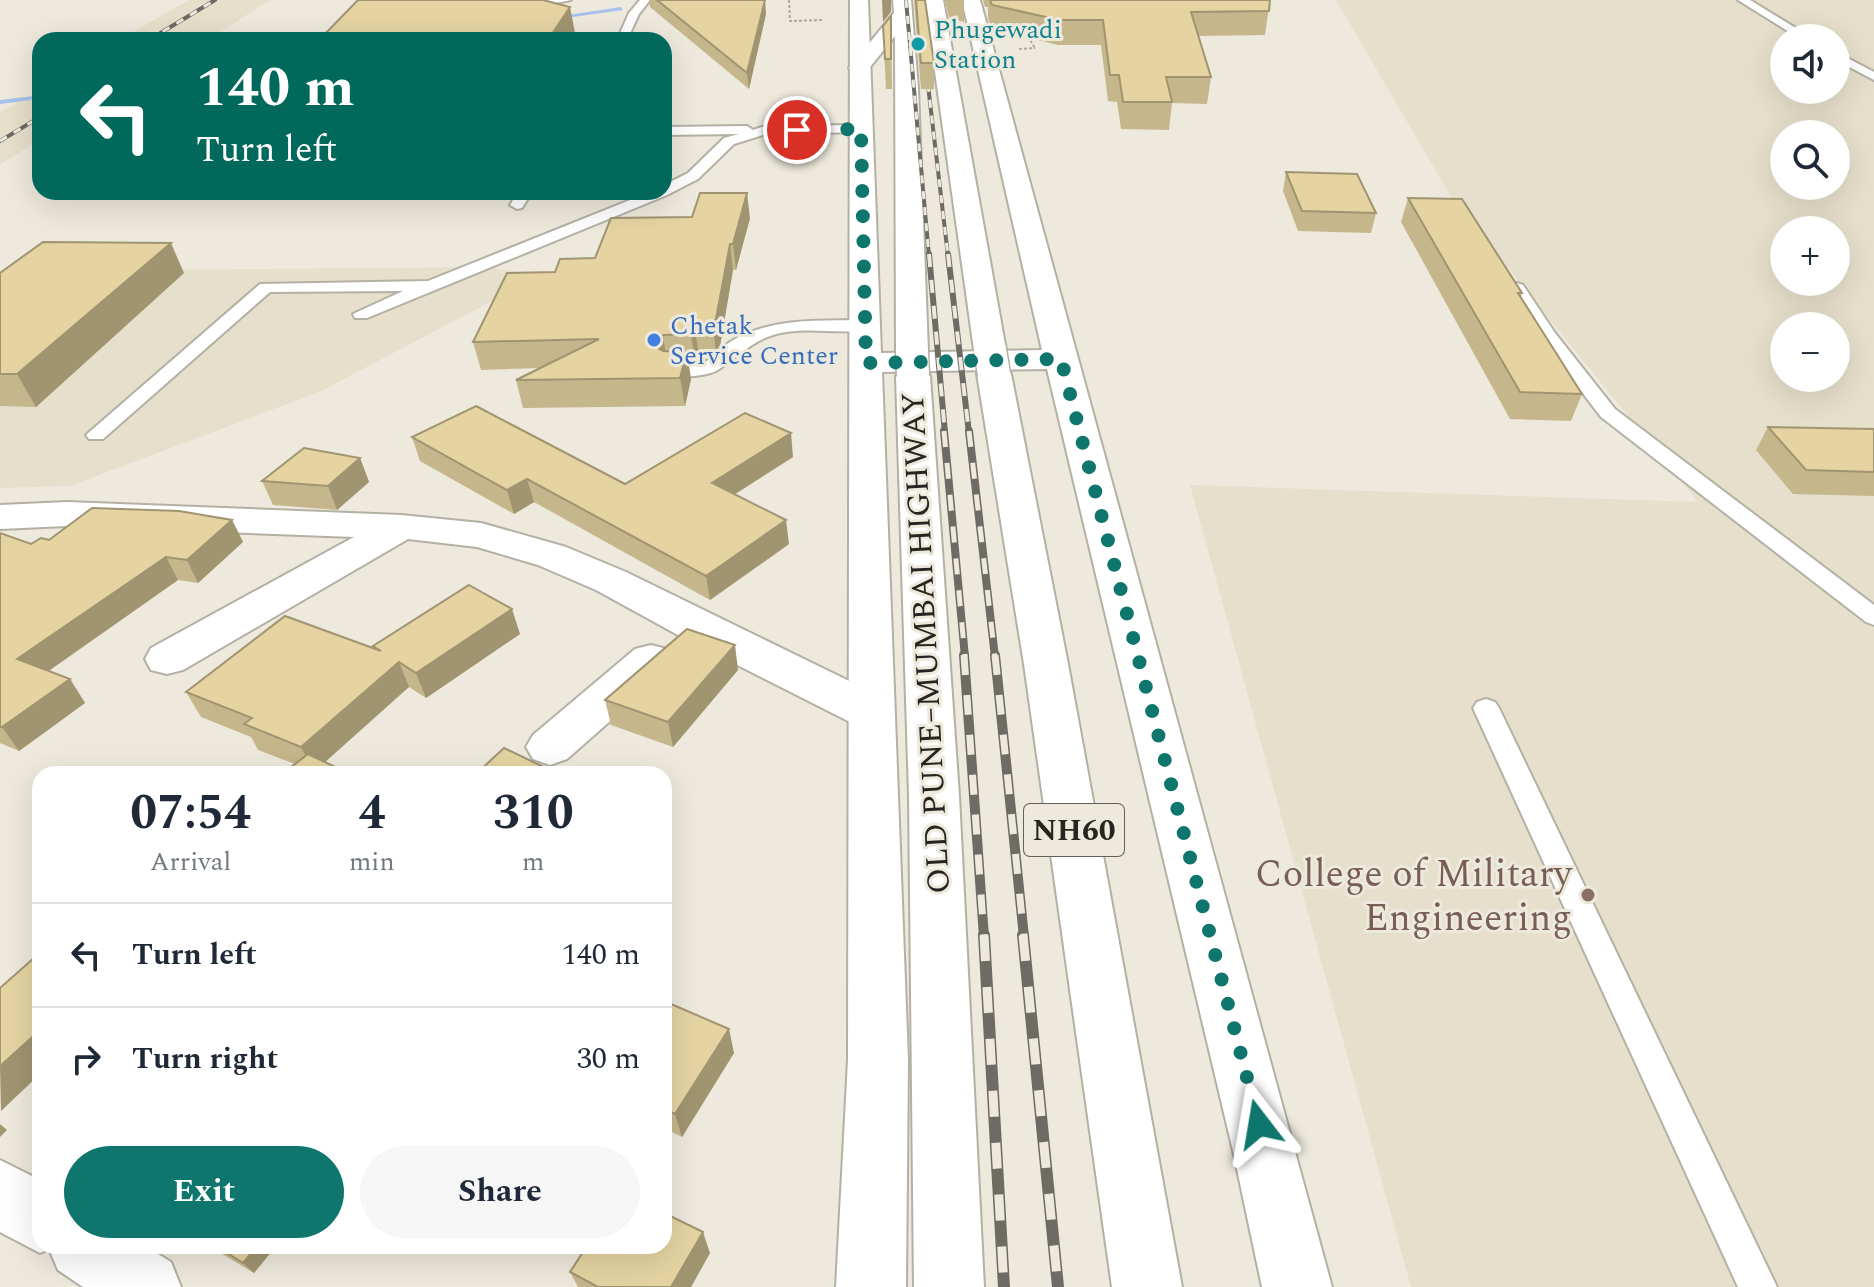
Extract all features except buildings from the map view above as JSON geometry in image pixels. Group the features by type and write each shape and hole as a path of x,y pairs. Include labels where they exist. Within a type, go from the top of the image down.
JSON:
{"main road":[{"path":"859,0 861,129 889,354 871,712 878,1060 871,1287"},
{"path":"967,6 1263,1139 1297,1287"},
{"name":"NH60","path":"967,6 992,362 1049,680 1147,1287"},
{"path":"859,68 902,7"},
{"name":"OLD PUNE–MUMBAI HIGHWAY","path":"902,7 908,70 908,279 889,354 934,796 949,1287"},
{"path":"889,354 1061,359"},
{"path":"0,517 67,514 401,527 481,535 552,556 611,581 871,712"},
{"path":"167,659 401,527"},
{"path":"550,747 693,625"},
{"path":"0,1193 32,1214"},
{"path":"94,1254 146,1287"}],"lane":[{"path":"508,9 566,0"},
{"path":"626,32 634,13 645,0"},
{"path":"1743,0 1783,24"},
{"path":"1850,63 1874,77"},
{"path":"672,131 861,129"},
{"path":"672,187 693,176 729,141 765,130"},
{"path":"361,314 643,200"},
{"path":"96,435 266,287 430,286"},
{"path":"1517,288 1548,336 1608,413 1874,617"},
{"path":"666,371 708,368 736,346 768,331 795,326 889,354"},
{"path":"1486,708 1758,1287"}],"path":[{"path":"789,0 790,21"},
{"path":"1023,29 1035,48"}],"shaded area":[{"path":"189,0 270,0 220,32 133,32"},
{"name":"College of Military Engineering","path":"1336,0 1874,0 1874,1287 1411,1287 1190,485 1698,502 1454,202"},
{"path":"32,97 32,144 0,165 0,112"},
{"path":"482,267 542,275 319,392 70,486 0,488 0,292 29,271"}],"waterway":[{"path":"551,18 621,9"},
{"path":"0,102 31,98"}],"railway":[{"path":"162,32 215,0"},
{"path":"906,0 929,256"},
{"path":"926,68 948,256"},
{"path":"0,141 32,122"},
{"path":"929,254 945,433"},
{"path":"948,254 969,433"},
{"path":"944,431 965,657"},
{"path":"969,431 995,657"},
{"path":"964,655 984,937"},
{"path":"995,655 1024,937"},
{"path":"984,935 1004,1287"},
{"path":"1023,935 1058,1287"}],"place":[{"name":"Phugewadi Station","path":"918,44"},
{"name":"Chetak Service Center","path":"654,340"},
{"name":"College of Military Engineering","path":"1588,895"}],"route":[{"path":"797,130 861,129 866,363 1061,359 1259,1124"}]}
